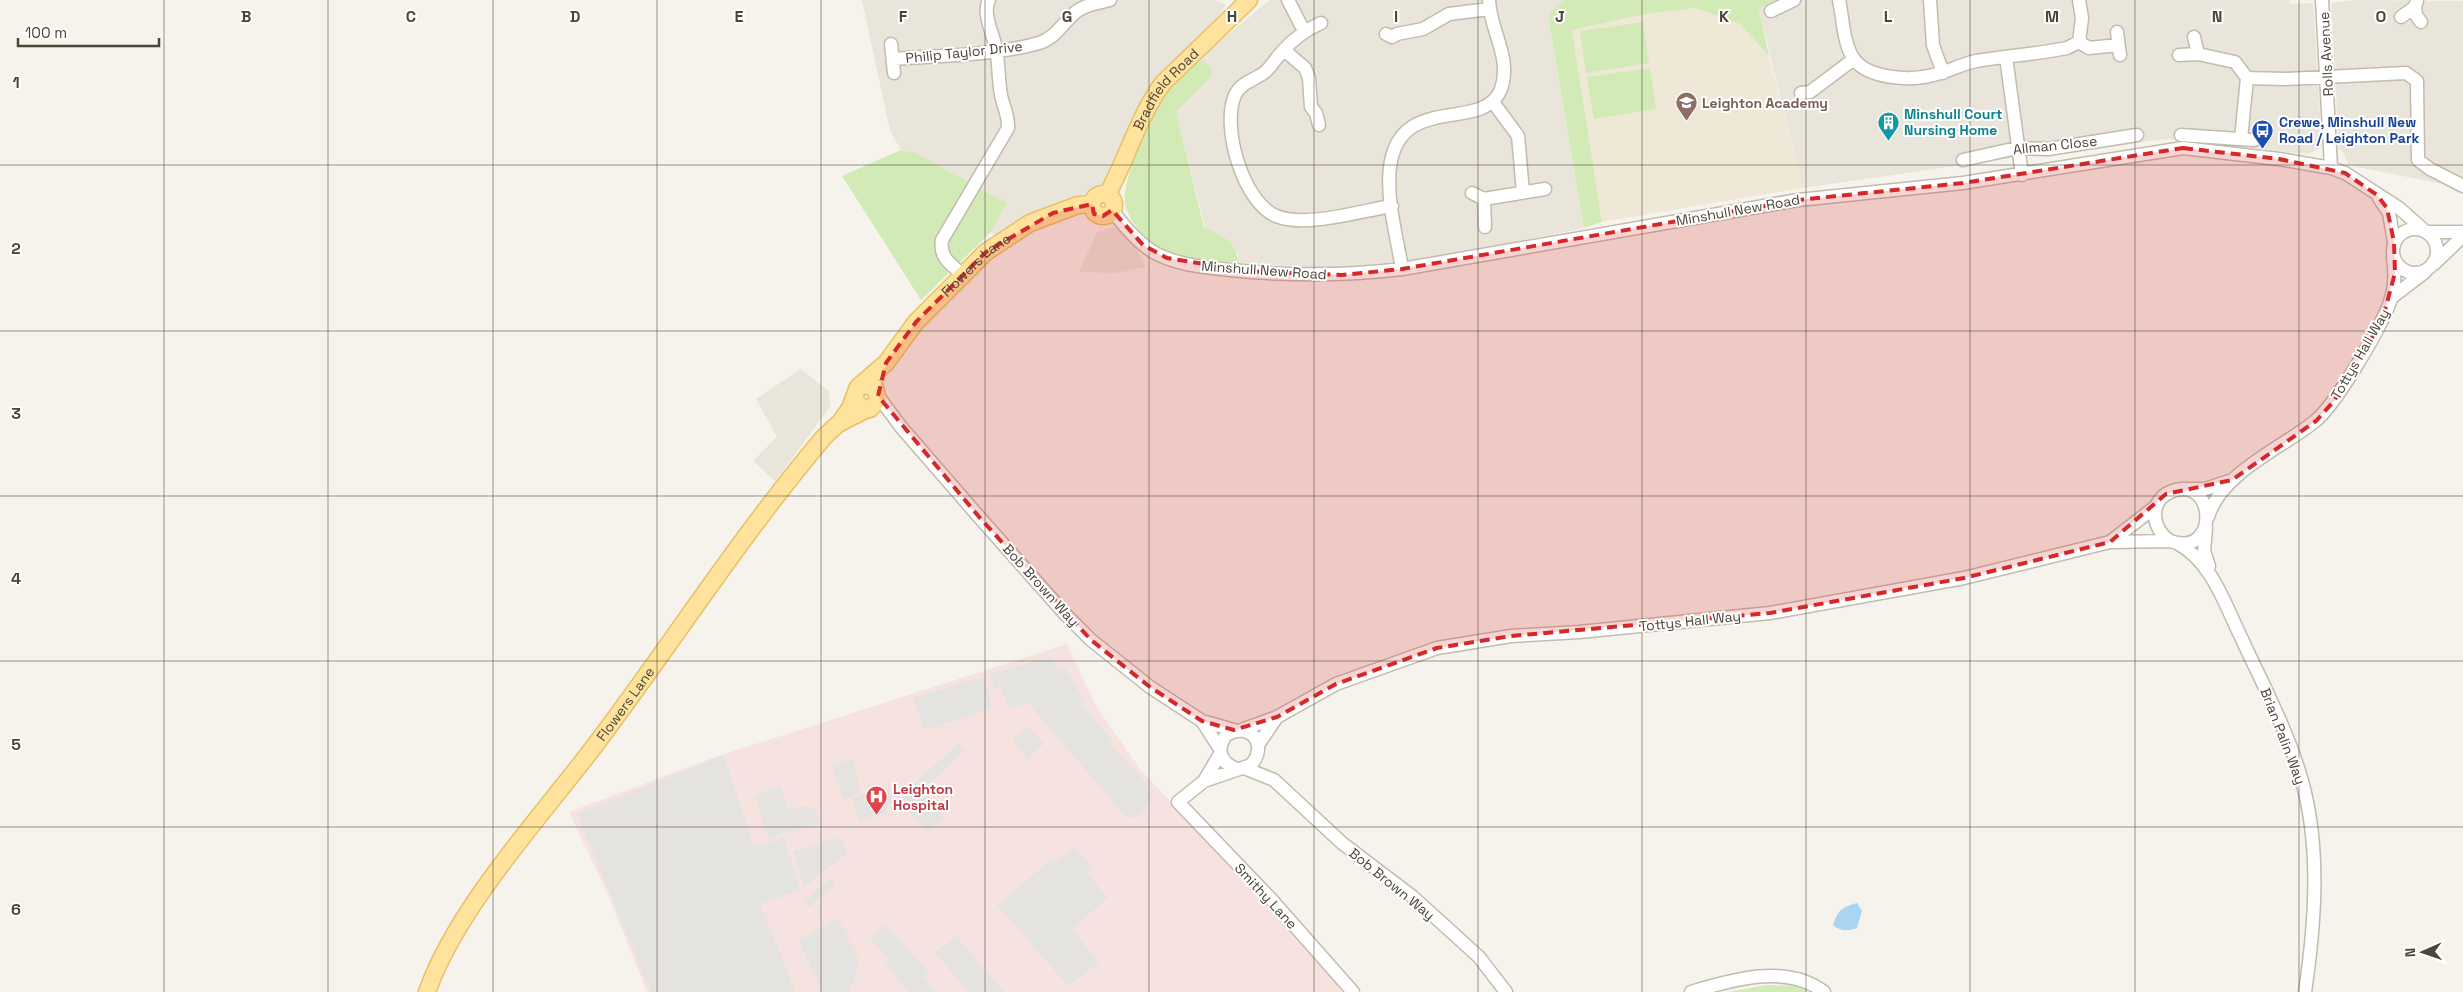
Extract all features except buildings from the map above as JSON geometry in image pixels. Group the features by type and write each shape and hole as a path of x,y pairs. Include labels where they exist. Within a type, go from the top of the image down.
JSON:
{"main road":[{"name":"Bradfield Road","path":"1110,203 1117,179 1146,108 1158,90 1248,0"},
{"name":"Flowers Lane","path":"870,401 857,390 886,363 916,322 986,252 1030,223 1078,204 1092,204 1098,195 1110,203"},
{"name":"Flowers Lane","path":"427,992 435,970 461,926 505,861 648,675 718,572 810,453 838,424 870,401 886,363"}],"street":[{"path":"963,275 943,257 942,240 1008,128 1008,120 1000,95 996,51 987,13 986,6 989,0"},
{"name":"Philip Taylor Drive","path":"893,59 996,51 1039,43 1050,38 1076,12 1088,5 1110,0"},
{"path":"1288,0 1304,31"},
{"path":"1771,12 1794,0"},
{"path":"1839,0 1848,45 1854,59 1868,72 1890,76 1918,77 1943,73 1967,63 2057,50 2079,42"},
{"path":"1930,0 1933,45 1943,73"},
{"path":"2079,0 2082,18 2079,42"},
{"name":"Rolls Avenue","path":"2322,0 2328,76 2331,168"},
{"path":"2401,17 2416,4"},
{"path":"2416,4 2416,15 2421,22"},
{"path":"1391,38 1397,34 1422,30 1449,14 1489,5 1503,54 1504,71 1500,89 1493,102 1478,110 1425,119 1407,132 1399,141 1391,162 1389,178 1402,269"},
{"path":"1321,23 1304,31 1265,72 1241,87 1233,104 1234,148 1254,198 1267,211 1278,217 1317,220 1392,206"},
{"path":"2194,37 2198,54"},
{"path":"2079,42 2089,48 2118,44"},
{"name":"Philip Taylor Drive","path":"891,44 894,72"},
{"path":"1284,50 1305,68 1309,78 1311,107 1321,116"},
{"path":"2178,55 2198,54 2234,62 2247,78 2240,139"},
{"path":"2006,57 2022,175"},
{"path":"1808,96 1854,59"},
{"path":"2247,78 2286,79 2397,72 2413,76 2417,81 2418,160 2430,169 2463,186"},
{"path":"1493,102 1518,136 1523,192"},
{"name":"Allman Close","path":"1963,160 1981,152 2017,148 2048,149 2131,133"},
{"path":"2181,135 2254,140"},
{"name":"Minshull New Road","path":"1110,203 1143,245 1168,258 1203,267 1302,275 1342,275 1402,269 1798,200 2022,175 2165,149 2183,148 2279,159 2331,168 2345,173 2399,208 2426,232"},
{"path":"1472,194 1484,199 1545,189"},
{"name":"Minshull New Road","path":"2377,195 2389,213 2394,242"},
{"path":"1484,199 1485,227"},
{"path":"2463,232 2426,232 2412,229 2404,231 2394,242 2394,258 2404,271 2421,273 2463,236"},
{"path":"2426,232 2433,238 2437,246 2437,255 2431,266"},
{"name":"Tottys Hall Way","path":"2207,524 2212,504 2232,480 2316,421 2334,401 2382,321 2391,298 2395,274 2394,258"},
{"name":"Tottys Hall Way","path":"2391,298 2431,266"},
{"name":"Bob Brown Way","path":"870,401 900,427 1058,607 1085,634 1150,688 1202,721 1237,730"},
{"name":"Tottys Hall Way","path":"2183,489 2205,489 2232,480"},
{"path":"2183,489 2198,496 2206,505 2207,524 2193,540 2173,542 2158,531 2155,520 2155,507 2166,494 2183,489"},
{"name":"Tottys Hall Way","path":"2110,542 2155,507"},
{"name":"Brian Palin Way","path":"2207,524 2204,551 2213,581"},
{"name":"Tottys Hall Way","path":"1237,730 1277,717 1336,684 1437,648 1511,636 1589,631 1779,611 1964,578 2110,542 2173,542"},
{"name":"Brian Palin Way","path":"2173,542 2190,550 2200,559 2213,581 2278,716 2302,782 2310,822 2314,869 2313,915 2305,992"},
{"name":"Tottys Hall Way","path":"1258,748 1277,717"},
{"name":"Bob Brown Way","path":"1202,721 1220,752"},
{"path":"1237,730 1249,732 1258,748 1256,758 1240,768 1204,781 1220,752 1226,735 1237,730"},
{"name":"Bob Brown Way","path":"1258,748 1274,780 1342,843 1413,898 1479,957 1506,992"},
{"path":"1220,752 1229,766 1240,768"},
{"name":"Bob Brown Way","path":"1240,768 1274,780"},
{"name":"Smithy Lane","path":"1204,781 1178,802 1270,898 1353,992"},
{"path":"1691,992 1753,977 1780,977 1804,982 1824,992"}],"highlighted area":[{"path":"2183,148 2279,159 2345,173 2377,195 2387,208 2394,242 2395,273 2382,321 2334,401 2316,421 2232,480 2166,494 2110,542 1964,578 1770,613 1511,636 1437,648 1336,684 1277,717 1234,730 1202,721 1150,687 1091,640 980,518 878,396 886,363 916,322 986,252 1053,213 1092,204 1094,214 1103,216 1112,210 1143,245 1167,258 1247,271 1342,275 1402,269 1798,200 1963,183"}],"shaded area":[{"path":"862,0 1216,0 1226,5 1217,18 1164,72 1110,174 1102,185 996,237 991,232 1007,203 916,153 901,150 890,131"},
{"path":"1270,0 1563,0 1548,16 1584,228 1416,262 1280,271 1238,263 1238,252 1205,227 1176,112 1212,76 1195,61"},
{"path":"1774,0 2289,0 2290,4 2313,3 2322,147 2308,154 2168,139 2032,155 1802,188 1759,9"},
{"path":"2354,0 2463,1 2463,194 2443,184 2348,165 2344,153 2339,149 2331,3"},
{"name":"Leighton Academy","path":"1696,8 1740,24 1769,56 1802,188 1602,222 1572,30 1645,14"},
{"path":"1112,227 1123,232 1133,241 1146,267 1116,273 1079,272 1097,232"},
{"path":"801,369 829,391 830,407 775,481 753,461 777,437 756,399"},
{"name":"Leighton Hospital","path":"1067,644 1096,706 1140,769 1322,965 1342,992 647,992 609,897 569,812 712,758"},
{"path":"1051,657 1059,670 1065,668 1085,702 1082,705 1113,741 1110,744 1140,775 1151,793 1152,802 1135,818 1126,817 1028,703 1009,709 1001,687 994,689 990,674"},
{"path":"983,677 993,708 924,730 913,698"},
{"path":"1028,726 1044,744 1028,759 1012,740"},
{"path":"959,743 965,751 923,790 944,818 927,832 902,803 901,795"},
{"path":"724,755 754,847 784,837 801,890 760,904 796,992 651,992 577,814"},
{"path":"852,758 862,793 843,799 832,765"},
{"path":"781,786 789,810 801,806 816,809 821,824 768,838 754,795"},
{"path":"890,788 892,803 887,805 888,814 859,821 852,798"},
{"path":"841,837 847,853 804,887 793,851"},
{"path":"1075,847 1093,867 1087,873 1108,898 1072,929 1099,963 1068,986 997,905 1053,858 1058,861"},
{"path":"831,878 836,885 809,907 804,901"},
{"path":"838,918 859,960 855,979 849,992 822,992 798,940"},
{"path":"885,924 929,972 923,977 935,992 909,992 885,964 889,960 870,938"},
{"path":"957,937 1004,992 969,992 934,952"}],"green space":[{"path":"1563,0 1774,0 1759,9 1769,56 1740,24 1696,8 1645,14 1572,30 1602,222 1584,228 1548,16"},
{"path":"1643,22 1649,63 1586,73 1580,31"},
{"path":"1195,61 1203,61 1210,66 1212,76 1176,112 1204,227 1232,244 1238,263 1192,258 1174,254 1160,248 1140,231 1130,217 1125,203 1128,178 1147,128 1169,89"},
{"path":"1650,68 1656,109 1594,119 1587,77"},
{"path":"901,150 916,153 1007,203 991,232 921,300 842,176"},
{"path":"1767,985 1798,986 1808,992 1728,992"}],"water":[{"path":"1857,903 1862,911 1857,928 1845,930 1833,925 1841,910"}],"place":[{"name":"Leighton Academy","path":"1686,122"},
{"name":"Minshull Court Nursing Home","path":"1888,141"},
{"name":"Crewe, Minshull New Road / Leighton Park","path":"2263,149"},
{"name":"Leighton Hospital","path":"877,816"}]}
